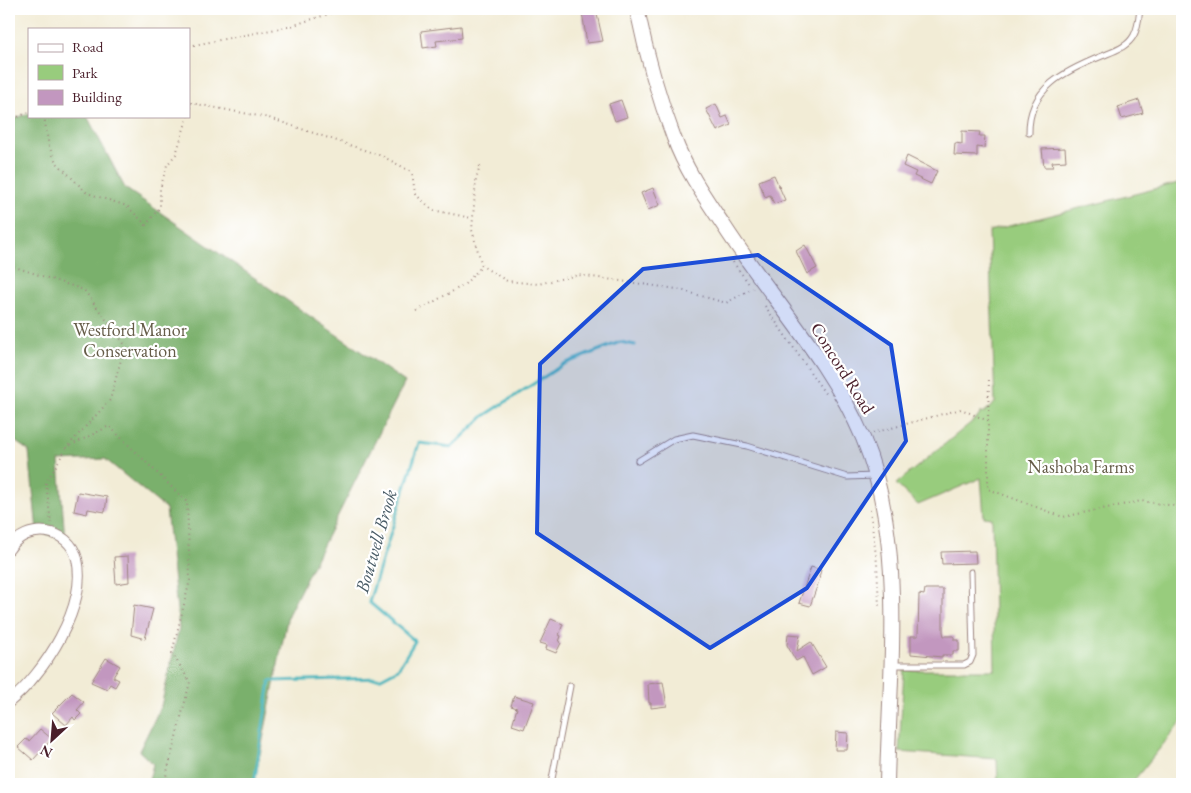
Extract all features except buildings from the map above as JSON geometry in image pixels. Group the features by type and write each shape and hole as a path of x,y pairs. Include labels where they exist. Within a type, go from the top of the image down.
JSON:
{"main road":[{"name":"Concord Road","path":"637,9 660,97 674,140 692,175 725,228 824,368 862,436 875,476 883,505 891,583 891,665 887,784"}],"street":[{"path":"9,549 17,539 30,532 52,532 70,545 77,558 78,573 72,608 58,642 44,665 9,702"}],"lane":[{"path":"1029,133 1029,120 1034,101 1044,88 1073,69 1123,47 1134,35 1140,9"},
{"path":"638,461 674,439 693,435 746,446 847,477 875,476"},
{"path":"891,665 964,665 970,662 973,655 971,572"},
{"path":"551,784 570,686"}],"path":[{"path":"190,46 291,26 344,9"},
{"path":"190,108 191,104 269,118 382,156 412,172 415,194 433,210 473,218"},
{"path":"9,121 28,112"},
{"path":"44,118 49,147 56,162 87,193 128,206 146,225 160,207 160,189 167,165 176,154 187,118"},
{"path":"480,166 476,180 472,230 482,266 507,281 538,284 578,275 677,289 726,303 753,288 732,261"},
{"path":"9,265 84,290 125,345 110,400 66,448 46,483 52,532"},
{"path":"417,311 464,285 482,266"},
{"path":"763,302 828,397"},
{"path":"989,376 988,489 1063,517 1142,501 1182,507"},
{"path":"862,436 962,409 988,421"},
{"path":"66,448 109,426 187,502 190,580 172,653 190,682 164,784"},
{"path":"869,505 877,563 880,611"}],"highlighted area":[{"path":"758,255 891,345 906,441 807,588 710,648 537,533 540,364 643,269"}],"green space":[{"name":"Westford Manor Conservation","path":"28,113 28,118 88,118 125,188 405,382 288,615 254,784 148,784 153,764 139,751 161,706 179,628 166,509 105,459 59,461 65,540 37,531 29,451 9,437 9,121"},
{"name":"Nashoba Farms","path":"1182,182 1182,721 1131,784 998,784 997,759 899,752 904,670 995,670 992,518 984,517 981,478 918,505 896,484 979,416 980,413 983,413 995,403 989,231"}],"waterway":[{"name":"Boutwell Brook","path":"254,784 270,681 381,678 398,669 415,641 369,602 419,443 452,447 484,416 564,364 620,342 635,345"}]}
